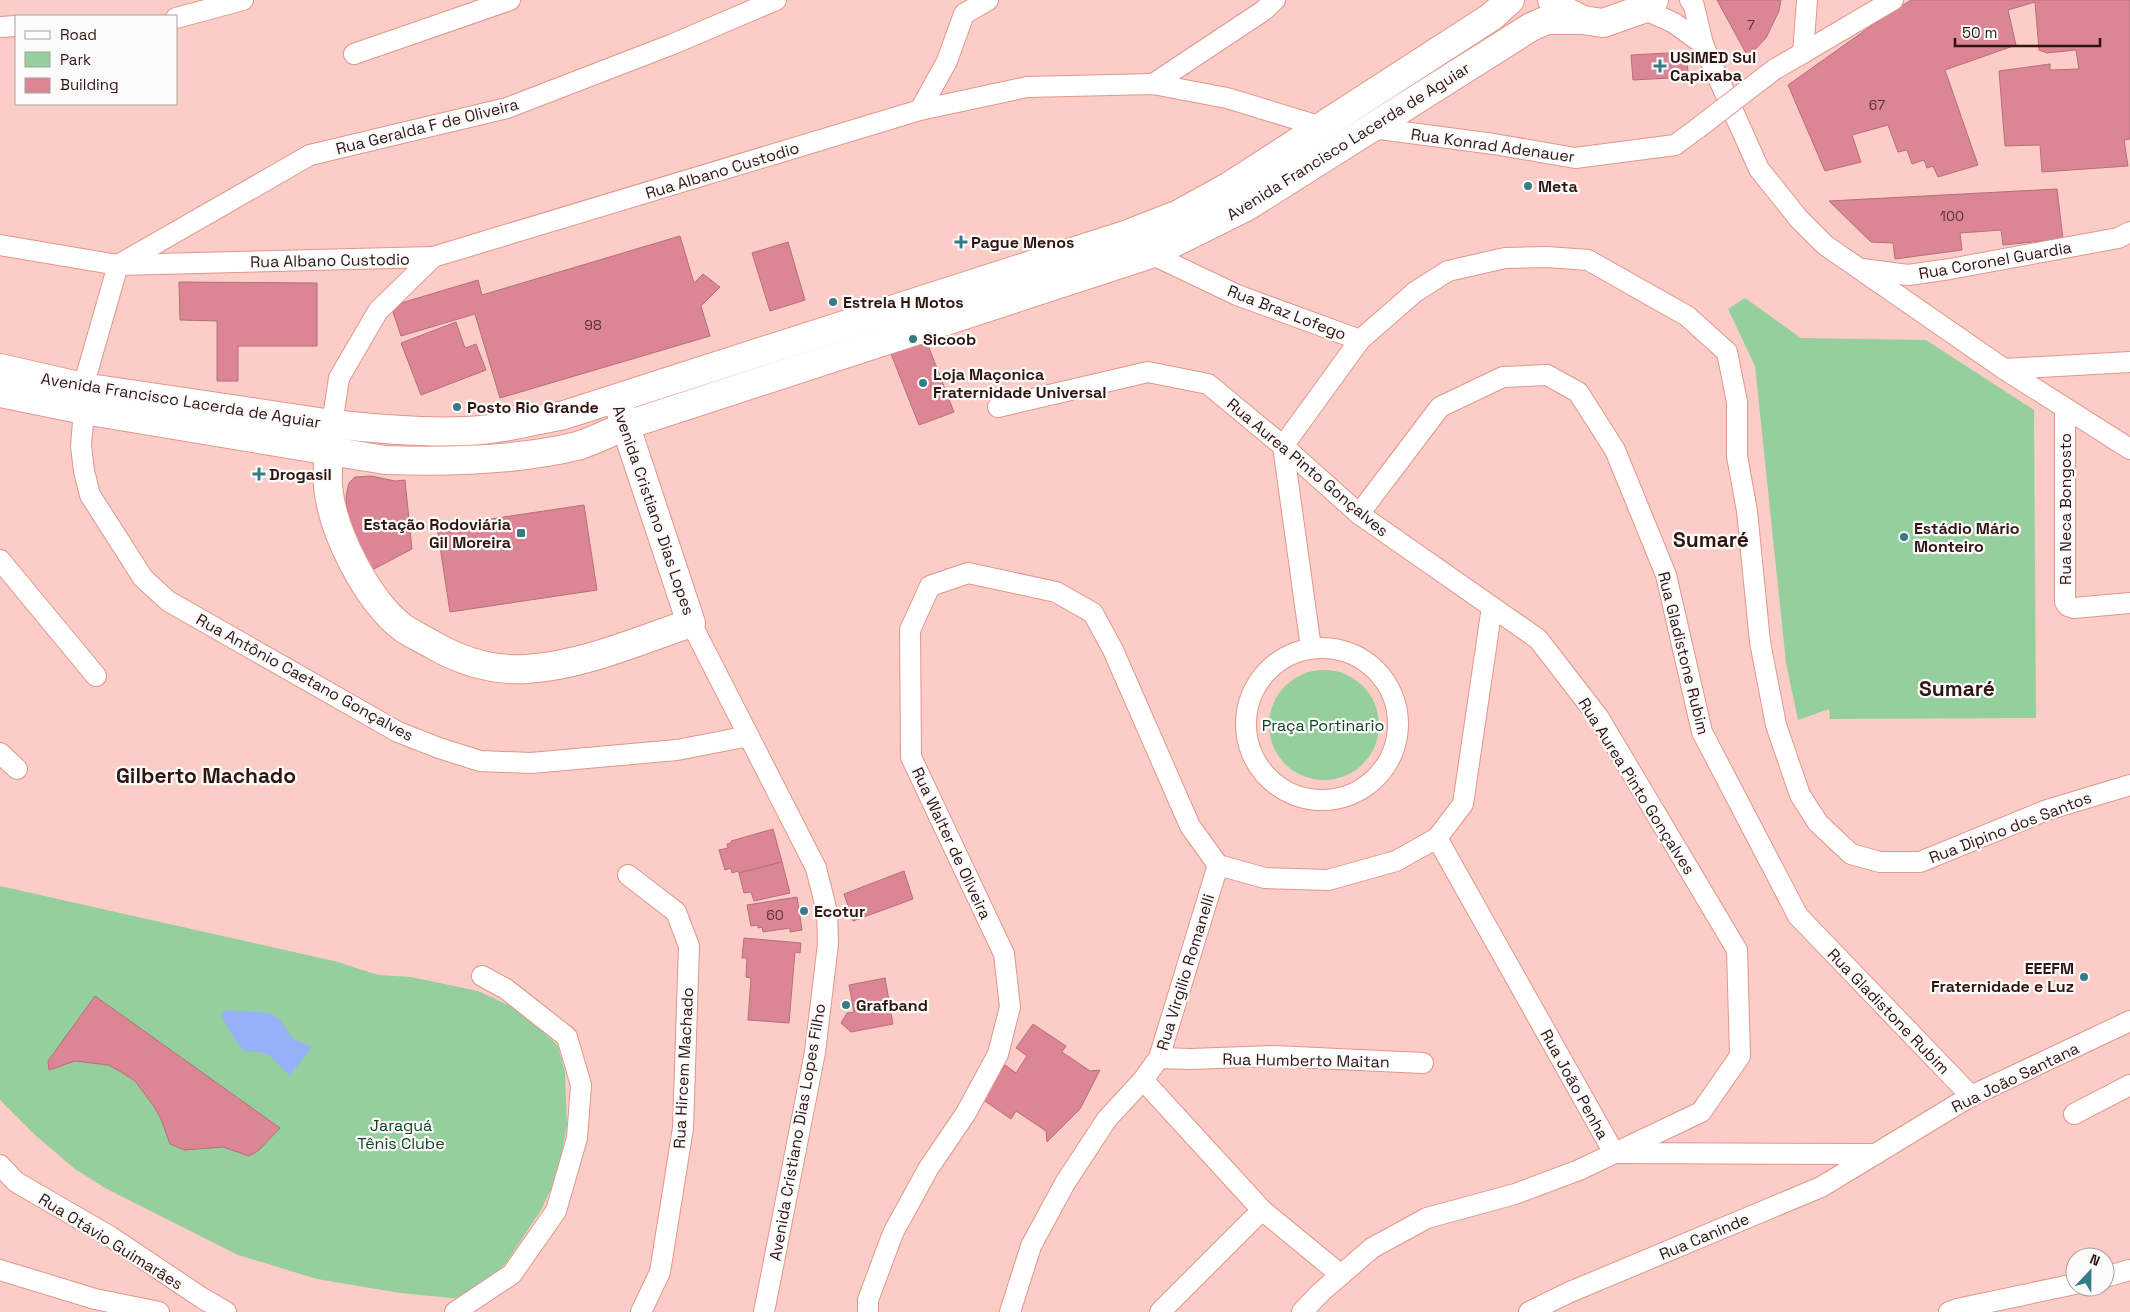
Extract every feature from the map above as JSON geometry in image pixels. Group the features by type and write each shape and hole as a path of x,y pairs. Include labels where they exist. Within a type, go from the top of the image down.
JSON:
{"main road":[{"name":"Avenida Francisco Lacerda de Aguiar","path":"330,437 382,429 467,431 513,425 564,414 1128,234 1179,214 1228,187 1490,17 1510,0"},
{"path":"1552,0 1559,8 1583,20"},
{"name":"Avenida Francisco Lacerda de Aguiar","path":"0,393 83,398 330,437 385,460 432,462 475,460 531,454 578,446 627,425 1151,254 1246,207 1531,27 1547,20 1583,20 1603,23 1648,5"},
{"name":"Avenida Francisco Lacerda de Aguiar","path":"0,368 83,398"},
{"name":"Avenida Cristiano Dias Lopes","path":"616,398 627,425 637,464 691,623"},
{"path":"330,437 328,487 336,520 350,558 373,597 403,627 445,652 482,666 525,669 572,663 691,623"}],"street":[{"path":"178,17 243,0"},
{"path":"354,54 510,0"},
{"name":"Rua Geralda F de Oliveira","path":"118,265 310,155 507,108 673,44 776,0"},
{"path":"920,110 947,61 964,14 988,0"},
{"path":"1153,84 1275,0"},
{"path":"1690,0 1694,6 1703,44 1759,169 1799,218 1825,245 2004,369 2130,449"},
{"path":"1803,53 1808,0"},
{"name":"Rua Konrad Adenauer","path":"1372,128 1494,144 1575,158 1675,145 1775,70 1893,0"},
{"path":"1648,5 1703,44"},
{"path":"0,27 15,26"},
{"name":"Rua Albano Custodio","path":"0,245 118,265 433,257 920,110 1027,88 1153,84 1227,98 1322,127"},
{"name":"Rua Coronel Guardia","path":"1858,268 1908,275 2118,238 2130,232"},
{"name":"Rua Braz Lofego","path":"1151,254 1237,295 1360,340 1283,446"},
{"path":"330,437 339,378 378,311 433,257"},
{"name":"Rua Dipino dos Santos","path":"1360,340 1415,292 1448,271 1505,258 1547,257 1588,260 1687,316 1726,352 1738,402 1736,456 1747,511 1760,642 1776,725 1800,795 1818,823 1850,854 1880,862 1920,862 2047,810 2130,785"},
{"name":"Rua Antônio Caetano Gonçalves","path":"118,265 83,398 81,446 84,471 90,495 143,578 168,601 398,732 438,748 480,761 531,763 677,750 749,736"},
{"path":"2004,369 2130,362"},
{"name":"Rua Aurea Pinto Gonçalves","path":"998,407 1148,372 1208,384 1283,446 1359,514 1538,639 1599,718 1737,950 1740,1056 1701,1112 1579,1170 1515,1194 1427,1218 1372,1248 1342,1275"},
{"name":"Rua Gladistone Rubim","path":"1359,514 1440,406 1503,377 1547,375 1578,392 1615,450 1666,576 1702,732 1798,916 1971,1096"},
{"name":"Rua Neca Bongosto","path":"2065,408 2065,602 2068,606 2074,608 2130,603"},
{"path":"1283,446 1310,648"},
{"path":"0,560 96,676"},
{"name":"Rua Walter de Oliveira","path":"868,1312 868,1300 893,1233 928,1169 966,1113 998,1054 1010,1007 1004,954 911,757 910,630 930,586 968,573 1056,592 1093,613 1113,650 1190,826 1218,864"},
{"path":"1218,864 1264,878 1328,880 1396,862 1437,838 1463,804 1492,607"},
{"name":"Avenida Cristiano Dias Lopes Filho","path":"691,623 816,868 828,920 828,944 815,1052 764,1312"},
{"path":"1310,648 1336,648 1360,657 1380,673 1394,694 1400,719 1397,745 1386,768 1369,786 1346,798 1321,801 1296,797 1274,784 1257,765 1247,742 1246,716 1252,692 1266,671 1286,656 1310,648"},
{"path":"0,753 17,770"},
{"name":"Rua João Penha","path":"1437,838 1614,1153 1876,1154"},
{"name":"Rua Virgilio Romanelli","path":"1010,1312 1032,1246 1066,1184 1107,1119 1143,1080 1159,1058 1218,864"},
{"name":"Rua Hircem Machado","path":"628,875 676,912 689,946 683,1128 660,1272 641,1312"},
{"path":"455,1312 512,1274 556,1211 577,1138 581,1085 567,1037 506,989 482,976"},
{"name":"Rua João Santana","path":"1876,1154 1971,1096 2130,1021"},
{"name":"Rua Humberto Maitan","path":"1159,1058 1190,1059 1274,1056 1424,1063"},
{"path":"1143,1080 1262,1210 1342,1275 1302,1312"},
{"path":"2074,1114 2130,1085"},
{"name":"Rua Caninde","path":"1529,1312 1821,1187 1876,1154"},
{"name":"Rua Otávio Guimarães","path":"0,1165 16,1182 111,1237 226,1312"},
{"path":"1160,1312 1262,1210"},
{"path":"0,1270 95,1300 159,1312"},
{"path":"2115,1274 2130,1270"},
{"path":"1950,1312 2065,1286"}],"green space":[{"name":"Estádio Mário Monteiro","path":"1745,298 1801,338 1926,340 2034,410 2036,718 1830,719 1829,709 1798,720 1786,663 1755,366 1728,309"},
{"name":"Praça Portinario","path":"1324,670 1345,674 1363,686 1375,704 1379,725 1375,746 1363,764 1345,776 1324,780 1303,776 1285,764 1273,746 1269,725 1273,704 1285,686 1303,674"},
{"name":"Jaraguá Tênis Clube","path":"0,886 338,962 378,975 411,977 478,991 512,1007 537,1025 558,1046 565,1072 567,1126 558,1174 541,1210 506,1263 486,1282 462,1299 400,1293 317,1279 238,1255 105,1188 75,1169 35,1135 0,1100"}],"water":[{"path":"226,1010 269,1013 280,1020 293,1039 312,1047 290,1076 270,1056 261,1052 246,1052 240,1047 221,1016"}],"building":[{"path":"1717,0 1781,0 1779,11 1766,38 1748,57"},
{"path":"1911,0 2130,0 2130,139 2124,140 2128,166 2042,172 2040,145 2005,146 1999,71 2050,64 2050,70 2079,69 2076,50 2047,53 2039,50 2035,2 2008,10 2016,45 1945,70 1978,165 1938,177 1933,166 1927,168 1924,160 1912,164 1907,150 1898,152 1888,125 1852,135 1861,162 1825,171 1788,85"},
{"name":"USIMED Sul Capixaba","path":"1687,52 1688,77 1633,80 1631,55"},
{"path":"2057,189 2063,239 2003,245 2001,230 1960,233 1962,250 1895,259 1893,243 1871,242 1829,201"},
{"path":"680,236 694,283 703,274 720,287 701,306 710,336 500,398 475,314 401,336 391,306 478,280 482,295"},
{"path":"788,242 805,300 770,311 752,253"},
{"path":"179,282 317,283 317,346 238,346 238,381 217,381 217,321 180,320"},
{"path":"456,322 465,348 476,344 486,370 421,395 401,343"},
{"name":"Loja Maçonica Fraternidade Universal","path":"926,340 954,412 919,425 891,354"},
{"path":"371,476 395,481 405,480 412,549 372,570 352,533 347,514 346,496 349,483 355,477"},
{"path":"584,505 597,590 450,612 437,527"},
{"path":"773,829 782,862 739,873 738,871 732,873 731,868 725,870 719,850 728,848 727,844 731,843 731,841"},
{"path":"782,862 790,893 754,901 751,892 744,893 739,873"},
{"path":"904,871 913,899 853,921 844,894"},
{"path":"797,897 802,930 790,932 790,928 763,932 762,927 758,928 758,925 751,926 747,905"},
{"path":"744,938 801,943 800,953 795,952 789,1023 748,1020 751,978 746,977 747,958 742,958"},
{"path":"885,978 893,1024 851,1032 841,1023 847,1013 854,1012 849,985"},
{"path":"95,996 280,1128 258,1151 249,1156 223,1147 184,1150 170,1144 161,1119 153,1105 135,1081 121,1072 108,1065 75,1061 49,1070 48,1061"},
{"path":"1033,1024 1066,1046 1062,1052 1090,1071 1100,1070 1080,1109 1047,1142 1046,1131 1016,1111 1011,1119 982,1099 1005,1065 1016,1073 1027,1056 1016,1048"}],"place":[{"name":"USIMED Sul Capixaba","path":"1660,66"},
{"name":"Meta","path":"1528,186"},
{"name":"Pague Menos","path":"961,242"},
{"name":"Estrela H Motos","path":"833,302"},
{"name":"Sicoob","path":"913,339"},
{"name":"Loja Maçonica Fraternidade Universal","path":"923,383"},
{"name":"Posto Rio Grande","path":"457,407"},
{"name":"Drogasil","path":"259,474"},
{"name":"Estação Rodoviária Gil Moreira","path":"521,533"},
{"name":"Estádio Mário Monteiro","path":"1904,537"},
{"name":"Ecotur","path":"804,911"},
{"name":"EEEFM Fraternidade e Luz","path":"2084,977"},
{"name":"Grafband","path":"846,1005"}],"district":[{"name":"Sumaré","path":"1711,540"},
{"name":"Sumaré","path":"1957,689"},
{"name":"Gilberto Machado","path":"206,776"}]}
